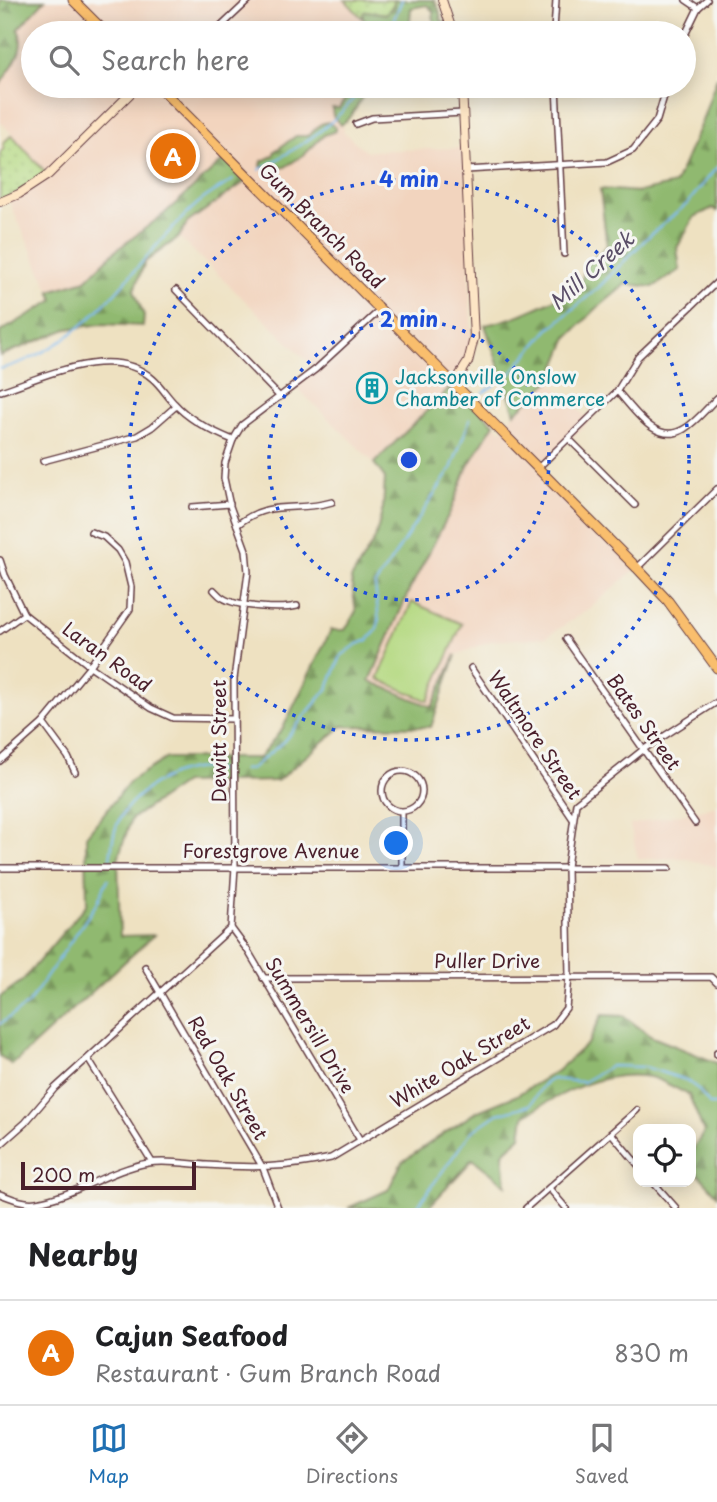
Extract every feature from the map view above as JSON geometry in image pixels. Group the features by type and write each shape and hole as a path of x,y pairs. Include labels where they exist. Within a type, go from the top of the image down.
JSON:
{"main road":[{"path":"73,0 94,21"},
{"name":"Gum Branch Road","path":"170,98 637,568 676,612 717,668"}],"street":[{"path":"227,21 249,0"},
{"path":"442,0 449,21"},
{"path":"555,21 556,0"},
{"path":"686,0 698,8"},
{"path":"692,21 698,8 708,0"},
{"path":"0,202 21,193 48,174 126,98"},
{"path":"454,384 468,362 474,338 462,98"},
{"path":"557,98 564,254"},
{"path":"466,170 607,162 633,150 657,120 663,98"},
{"path":"356,124 372,118 463,113"},
{"path":"538,468 617,391 638,357 717,282"},
{"path":"176,290 280,397"},
{"name":"Dewitt Street","path":"231,928 235,867 234,679 248,572 246,550 224,478 225,463 242,425 316,369 380,310"},
{"path":"1,391 63,370 116,362 137,367 155,380 176,405 209,428 233,440"},
{"path":"617,391 657,432 672,434 685,429 717,398"},
{"path":"43,461 136,436 152,427 176,405"},
{"path":"569,439 635,506"},
{"path":"637,568 717,489"},
{"path":"237,525 252,513 268,508 332,502"},
{"path":"192,507 230,504"},
{"path":"0,761 43,723 90,666 130,609 131,587 125,562 118,550 104,537 91,532"},
{"name":"Laran Road","path":"0,560 24,614 90,666 151,708 173,718 234,719"},
{"path":"214,590 224,600 244,604 284,609 297,606"},
{"path":"0,631 24,614"},
{"name":"Bates Street","path":"566,639 695,823"},
{"name":"Waltmore Street","path":"471,668 573,819"},
{"name":"White Oak Street","path":"0,1194 19,1201 35,1202 127,1168 152,1162 263,1168 331,1158 553,1025 566,1008 569,977 567,867 576,803 644,749 717,702"},
{"path":"43,723 68,757 75,772"},
{"path":"403,771 417,778 422,786 421,799 417,806 402,812 387,806 382,796 382,784 395,772 403,771"},
{"path":"402,812 402,866"},
{"name":"Forestgrove Avenue","path":"0,868 669,867"},
{"path":"0,1145 25,1123 55,1088 231,928"},
{"name":"Summersill Drive","path":"231,928 264,978 360,1140"},
{"name":"Red Oak Street","path":"145,967 263,1168 278,1208"},
{"name":"Puller Drive","path":"264,978 711,977 717,983"},
{"path":"88,1059 152,1162"},
{"path":"526,1208 637,1110"},
{"path":"611,1133 633,1159"},
{"path":"657,1187 676,1208"},
{"path":"549,1188 566,1208"}],"shaded area":[{"path":"45,0 410,0 400,21 25,21"},
{"path":"21,25 21,45 17,29"},
{"path":"21,51 21,98 358,98 341,117 344,132 365,151 465,148 472,349 454,384 374,463 295,386 316,369 179,237 187,223 250,178 164,214 114,252 85,280 50,291 8,199 48,174 0,121 0,85"},
{"path":"550,381 590,421 538,468 637,568 589,609 546,637 491,641 456,655 432,708 370,681 408,593 451,510 468,466 494,424 501,431 515,413"},
{"path":"717,806 717,867 684,858 638,859 630,825"}],"green space":[{"path":"0,0 45,0 25,21 21,21 18,29 21,37 20,51 0,85"},
{"path":"345,0 394,0 394,3 387,14 366,11 363,19"},
{"path":"394,0 434,0 443,21 434,21 433,11 427,5 411,8 410,21 363,19 363,13 366,11 386,14"},
{"path":"717,77 717,211 713,208 694,217 677,248 680,270 653,287 626,284 568,337 550,381 515,413 485,325 522,314 580,288 585,266 607,246 600,189 639,192 675,184 702,121"},
{"path":"346,98 362,98 350,117 341,125 333,116 332,108 339,108"},
{"path":"328,122 336,131 324,135 305,154 285,167 271,169 261,166 262,161 273,156 275,151 296,136 308,136 321,124"},
{"path":"12,135 48,175 0,202 0,153 4,148 3,143"},
{"path":"228,156 250,178 187,223 179,237 145,262 134,290 144,316 143,326 101,324 67,329 0,356 0,332 54,300 50,291 86,280 114,252 164,214"},
{"path":"454,384 494,424 468,466 451,510 408,593 370,681 432,707 456,655 431,727 342,726 277,781 184,783 131,819 118,859 120,936 154,935 12,1065 0,1056 0,997 23,980 87,904 86,836 130,781 167,758 259,758 283,728 331,630 345,630 356,611 351,579 375,539 383,508 385,478 374,463"},
{"path":"412,602 462,624 428,701 378,679"},
{"path":"602,1015 624,1016 650,1036 717,1063 717,1195 696,1172 696,1145 704,1132 689,1095 655,1078 633,1075 600,1080 568,1091 524,1116 521,1136 503,1153 506,1185 473,1159 428,1208 348,1208 388,1190 402,1162 476,1112 515,1096 557,1071 588,1043"}],"waterway":[{"path":"393,21 402,0"},
{"path":"259,170 302,144 342,112 354,98"},
{"name":"Mill Creek","path":"483,393 511,373 548,330 598,288 648,237 687,204 717,167"},
{"path":"0,369 61,342 86,322 173,227 197,204 233,180"},
{"name":"Mill Creek","path":"243,770 252,768 282,743 328,688 341,656 368,640 376,631 379,622 375,585 451,469 470,419"},
{"name":"Mill Creek","path":"110,858 119,820 127,808 149,787 163,779 193,769 222,771"},
{"name":"Mill Creek","path":"0,1024 28,1004 97,903 108,879"},
{"path":"416,1208 471,1132 497,1114 530,1105 543,1085 552,1079 583,1082 611,1066 645,1067 686,1080 698,1089 710,1105 717,1105"}],"place":[{"name":"Cajun Seafood","path":"173,156"},
{"name":"Jacksonville Onslow Chamber of Commerce","path":"372,388"}]}
